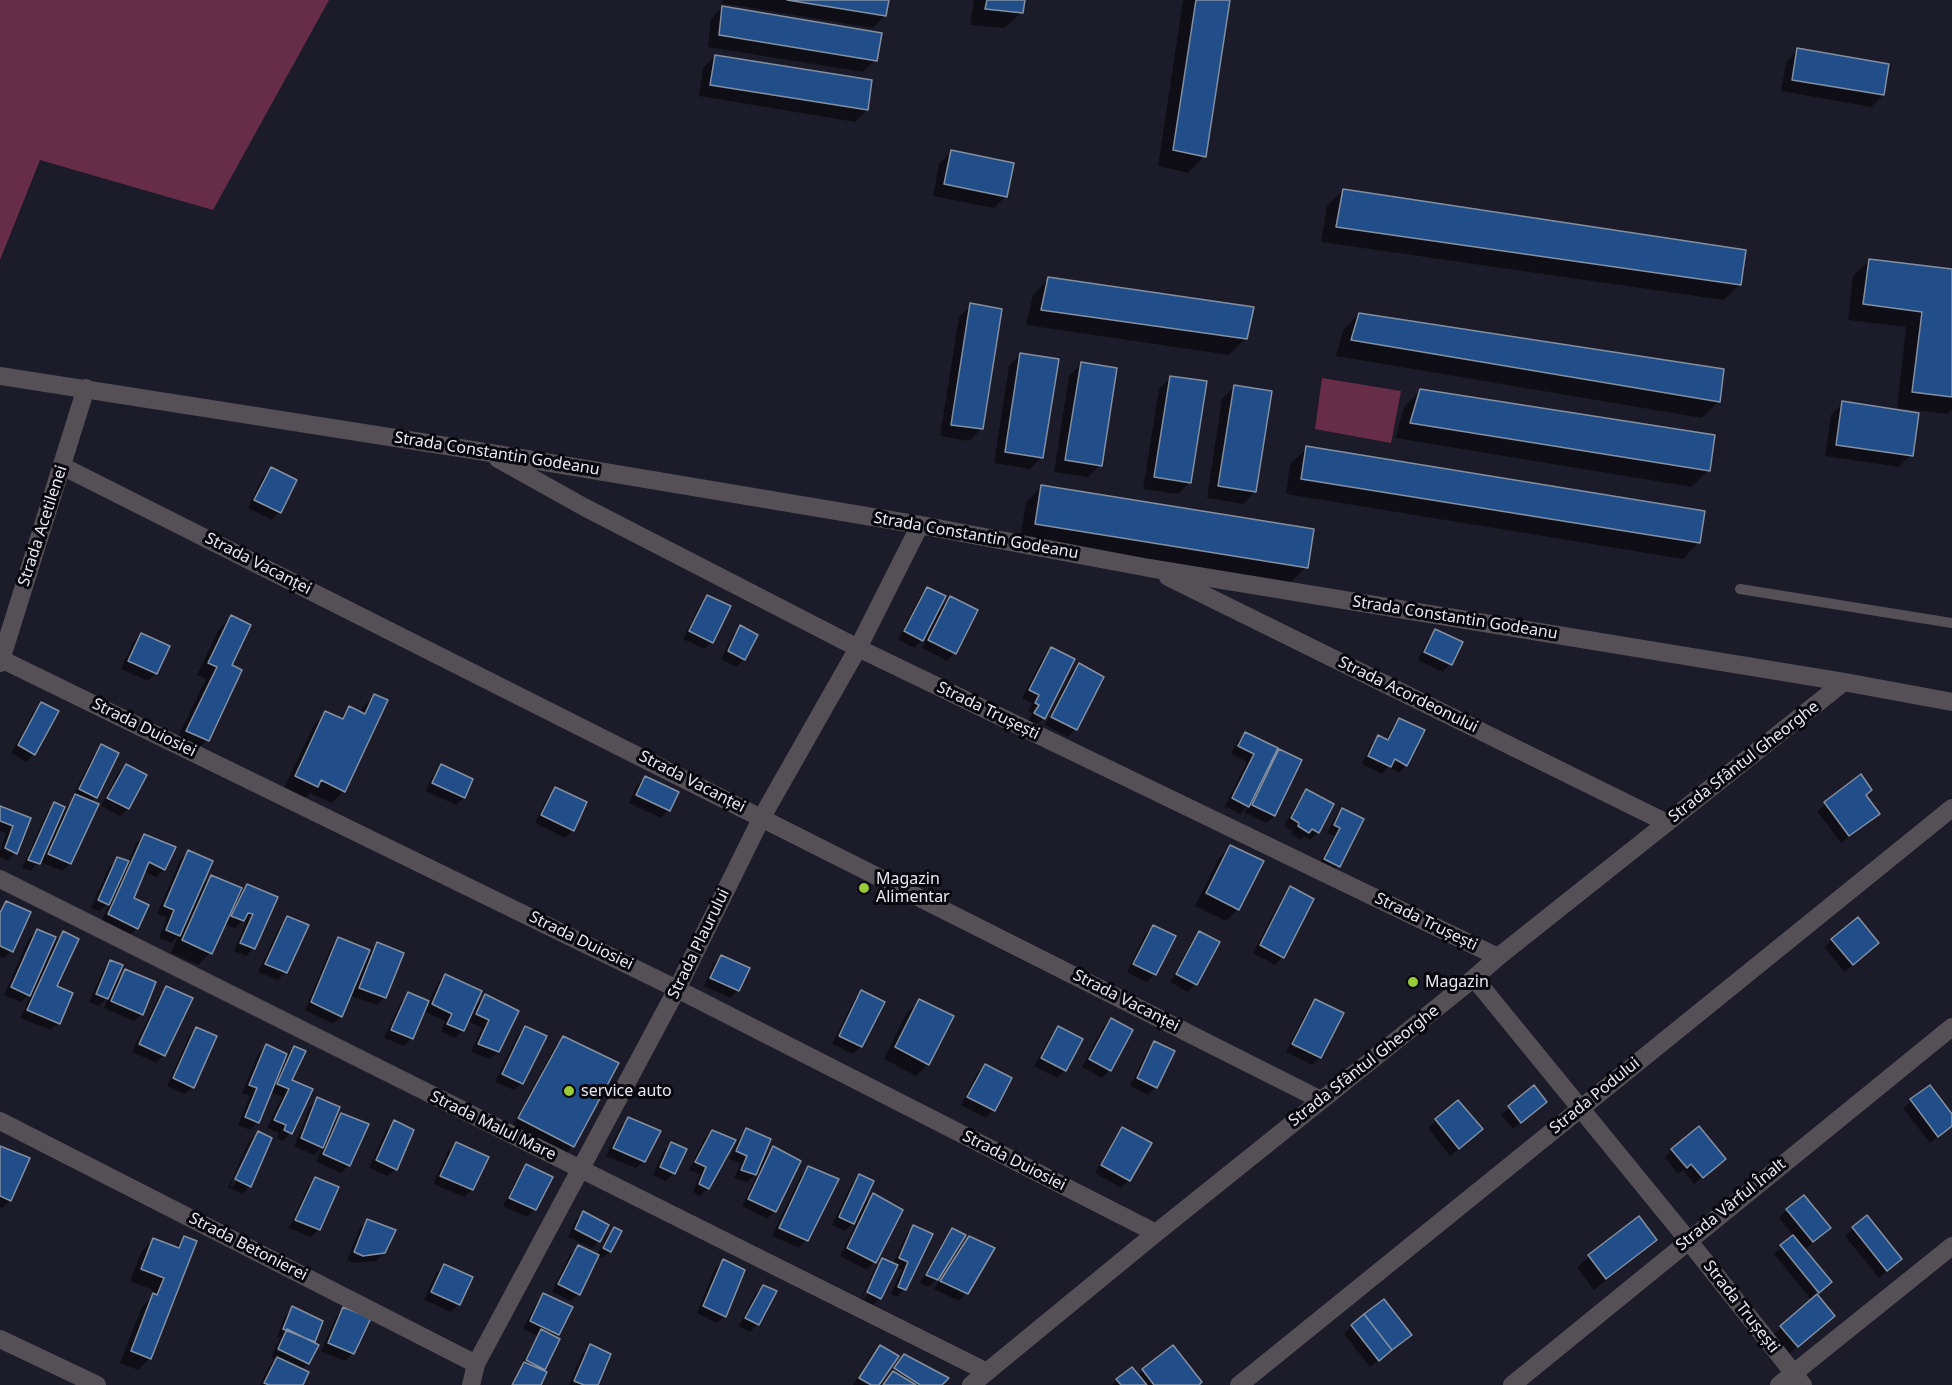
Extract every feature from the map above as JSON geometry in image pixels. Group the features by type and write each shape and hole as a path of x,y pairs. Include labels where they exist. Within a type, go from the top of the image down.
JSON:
{"street":[{"name":"Strada Constantin Godeanu","path":"0,376 485,452 920,525 1149,568 1844,682 1952,702"},
{"name":"Strada Acetilenei","path":"1,661 86,388"},
{"name":"Strada Trușești","path":"485,452 584,507 858,648 1498,957"},
{"name":"Strada Vacanței","path":"62,466 762,816 1321,1100"},
{"name":"Strada Plaurului","path":"476,1364 677,988 762,816 858,648 920,525"},
{"name":"Strada Acordeonului","path":"1149,568 1667,823"},
{"name":"Strada Duiosiei","path":"1,661 677,988 1156,1233"},
{"name":"Strada Sfântul Gheorghe","path":"971,1385 1498,957 1844,682"},
{"name":"Strada Podului","path":"1239,1385 1952,808"},
{"name":"Strada Malul Mare","path":"0,879 987,1372"},
{"name":"Strada Trușești","path":"1474,978 1581,1107 1798,1379"},
{"name":"Strada Vârful Înalt","path":"1512,1385 1952,1028"},
{"name":"Strada Betonierei","path":"0,1121 476,1364"},
{"path":"1779,1385 1798,1379 1952,1246"},
{"path":"0,1339 97,1385"},
{"path":"471,1385 476,1364"}],"lane":[{"path":"1740,589 1952,623"}],"shaded area":[{"path":"0,0 329,0 213,210 40,160 0,260"},
{"path":"1322,378 1401,391 1391,443 1315,429"}],"building":[{"path":"787,0 889,0 886,16"},
{"path":"987,0 1025,0 1023,13 985,9"},
{"path":"1196,0 1230,0 1206,157 1173,150"},
{"path":"722,6 882,33 877,61 719,35"},
{"path":"1797,48 1889,64 1884,95 1792,80"},
{"path":"715,55 872,80 868,110 710,85"},
{"path":"951,150 1014,163 1007,197 944,184"},
{"path":"1343,189 1746,250 1741,285 1336,227"},
{"path":"1869,259 1952,269 1952,397 1912,392 1922,312 1863,304"},
{"path":"1048,277 1254,307 1247,339 1041,310"},
{"path":"970,303 1002,309 983,429 951,425"},
{"path":"1359,313 1724,369 1720,402 1351,340"},
{"path":"1020,353 1059,359 1043,458 1005,452"},
{"path":"1081,362 1117,368 1102,466 1065,460"},
{"path":"1170,376 1207,381 1191,483 1154,477"},
{"path":"1234,385 1272,391 1256,492 1218,486"},
{"path":"1420,389 1715,435 1710,471 1410,423"},
{"path":"1842,401 1919,413 1913,456 1836,445"},
{"path":"1306,446 1705,511 1700,543 1301,479"},
{"path":"271,467 297,480 281,513 254,500"},
{"path":"1041,485 1314,529 1308,568 1035,524"},
{"path":"927,587 946,596 923,641 904,631"},
{"path":"707,595 731,606 713,643 689,631"},
{"path":"950,596 978,610 956,654 928,640"},
{"path":"231,615 251,625 232,665 242,670 209,741 186,731 217,667 208,663"},
{"path":"740,625 758,635 745,660 728,651"},
{"path":"1435,629 1463,642 1452,665 1424,652"},
{"path":"141,633 170,646 157,674 128,661"},
{"path":"1051,647 1075,659 1045,719 1034,713 1039,705 1035,703 1039,695 1029,690"},
{"path":"1079,663 1104,677 1077,730 1051,717"},
{"path":"374,694 388,700 345,792 321,780 318,787 295,776 325,711 343,719 349,706 365,714"},
{"path":"41,702 59,711 35,755 18,745"},
{"path":"1399,718 1425,730 1407,766 1395,759 1391,767 1368,756 1378,735 1388,740"},
{"path":"1245,732 1278,748 1249,807 1232,798 1254,754 1238,746"},
{"path":"101,744 119,753 97,798 79,789"},
{"path":"1279,749 1302,760 1275,816 1252,805"},
{"path":"126,764 147,775 129,809 107,798"},
{"path":"441,764 473,779 465,798 432,783"},
{"path":"1861,774 1872,790 1866,795 1880,814 1849,836 1824,802"},
{"path":"645,776 679,792 670,811 636,795"},
{"path":"555,787 587,802 574,831 541,815"},
{"path":"1306,789 1334,804 1319,833 1312,829 1309,833 1291,818"},
{"path":"75,794 99,804 71,864 48,854"},
{"path":"54,802 65,807 40,864 28,860"},
{"path":"0,806 31,818 17,854 5,848 13,826 0,821"},
{"path":"1342,808 1364,819 1340,867 1324,859 1340,828 1334,825"},
{"path":"144,834 176,847 165,870 149,862 134,898 149,905 138,929 108,914"},
{"path":"1230,845 1264,861 1239,910 1206,893"},
{"path":"188,850 213,861 180,936 166,930 174,910 164,906"},
{"path":"117,857 129,861 109,905 98,900"},
{"path":"211,875 242,888 212,954 182,940"},
{"path":"247,884 278,897 255,949 240,943 253,914 248,913 244,921 231,916"},
{"path":"1290,886 1314,899 1284,958 1260,945"},
{"path":"6,901 31,912 13,952 0,946 0,913"},
{"path":"287,916 309,925 287,973 265,964"},
{"path":"1858,917 1879,943 1853,965 1831,939"},
{"path":"1153,925 1176,936 1156,975 1133,964"},
{"path":"37,929 56,937 30,996 11,987"},
{"path":"63,931 79,939 57,986 73,993 60,1024 27,1010"},
{"path":"1199,931 1220,942 1197,985 1176,974"},
{"path":"338,937 370,950 342,1017 311,1002"},
{"path":"377,942 404,953 386,998 359,988"},
{"path":"721,955 750,968 739,991 710,978"},
{"path":"110,960 123,965 108,999 96,994"},
{"path":"125,969 156,982 143,1015 111,1001"},
{"path":"445,974 482,991 464,1031 447,1024 452,1014 432,1004"},
{"path":"166,986 193,998 165,1056 139,1044"},
{"path":"861,990 885,1002 862,1047 839,1036"},
{"path":"408,992 429,1001 413,1039 391,1030"},
{"path":"485,994 519,1011 499,1052 478,1044 489,1020 476,1014"},
{"path":"919,999 954,1016 929,1065 895,1047"},
{"path":"1315,999 1344,1013 1321,1058 1292,1044"},
{"path":"1111,1018 1133,1030 1111,1071 1089,1059"},
{"path":"525,1026 547,1036 523,1084 502,1074"},
{"path":"1058,1026 1083,1039 1066,1071 1041,1058"},
{"path":"196,1027 217,1036 194,1088 173,1078"},
{"name":"service auto","path":"563,1036 619,1063 574,1147 518,1118"},
{"path":"1154,1041 1175,1051 1157,1088 1137,1078"},
{"path":"266,1044 287,1054 259,1123 245,1117 257,1088 249,1085"},
{"path":"294,1046 306,1051 292,1080 313,1089 292,1134 284,1130 286,1125 274,1120 289,1089 277,1084"},
{"path":"985,1064 1012,1078 995,1111 967,1097"},
{"path":"1534,1085 1547,1102 1521,1123 1508,1106"},
{"path":"1930,1085 1952,1114 1952,1126 1938,1137 1910,1099"},
{"path":"317,1097 340,1107 323,1148 301,1138"},
{"path":"1458,1100 1483,1129 1459,1149 1435,1119"},
{"path":"341,1113 369,1124 350,1166 323,1154"},
{"path":"628,1117 661,1131 645,1162 613,1148"},
{"path":"394,1120 414,1130 397,1170 376,1160"},
{"path":"1699,1126 1726,1159 1703,1178 1691,1164 1687,1168 1671,1149"},
{"path":"1122,1127 1152,1143 1130,1181 1101,1165"},
{"path":"746,1128 771,1139 756,1175 741,1170 747,1156 736,1151"},
{"path":"712,1130 736,1140 709,1189 699,1184 706,1167 695,1162"},
{"path":"258,1131 272,1138 251,1187 235,1179"},
{"path":"456,1142 489,1157 473,1190 440,1176"},
{"path":"671,1142 687,1149 675,1174 660,1167"},
{"path":"0,1146 30,1158 11,1201 0,1196"},
{"path":"773,1146 801,1161 776,1212 748,1199"},
{"path":"526,1164 553,1177 536,1210 509,1198"},
{"path":"808,1166 839,1179 808,1241 779,1228"},
{"path":"859,1174 874,1181 854,1224 839,1217"},
{"path":"315,1177 339,1187 320,1230 295,1220"},
{"path":"873,1193 903,1210 876,1263 847,1248"},
{"path":"1804,1195 1831,1228 1813,1242 1786,1209"},
{"path":"583,1211 609,1225 600,1242 575,1229"},
{"path":"1867,1215 1902,1259 1887,1271 1852,1227"},
{"path":"1639,1216 1657,1240 1606,1279 1588,1255"},
{"path":"367,1219 396,1230 385,1253 363,1256 354,1252"},
{"path":"913,1225 933,1234 906,1290 898,1287 908,1262 899,1258"},
{"path":"614,1227 622,1231 611,1252 603,1248"},
{"path":"952,1228 966,1235 938,1280 926,1275"},
{"path":"1793,1235 1832,1282 1819,1293 1780,1245"},
{"path":"184,1236 197,1241 151,1359 131,1351 153,1293 157,1295 164,1278 141,1269 153,1238 179,1248"},
{"path":"969,1236 995,1248 968,1294 940,1281"},
{"path":"578,1245 599,1255 580,1295 558,1284"},
{"path":"882,1258 898,1265 881,1299 867,1292"},
{"path":"723,1259 745,1270 726,1317 703,1306"},
{"path":"444,1264 473,1277 460,1305 431,1292"},
{"path":"763,1285 777,1291 759,1325 745,1318"},
{"path":"543,1293 573,1307 559,1335 530,1321"},
{"path":"1817,1294 1835,1316 1798,1347 1780,1326"},
{"path":"1384,1299 1412,1335 1392,1350 1364,1314"},
{"path":"292,1306 323,1321 315,1342 283,1329"},
{"path":"343,1307 371,1318 354,1354 328,1343"},
{"path":"1364,1314 1392,1350 1379,1361 1351,1325"},
{"path":"287,1329 319,1345 309,1364 278,1349"},
{"path":"541,1329 560,1339 545,1370 526,1360"},
{"path":"590,1344 611,1354 598,1385 584,1385 574,1381"},
{"path":"880,1345 899,1356 879,1385 871,1385 859,1378"},
{"path":"1173,1345 1202,1382 1199,1385 1154,1385 1142,1369"},
{"path":"904,1354 949,1378 942,1385 920,1385 894,1368"},
{"path":"277,1357 309,1372 303,1385 264,1383"},
{"path":"524,1362 547,1372 541,1385 512,1385"},
{"path":"1132,1367 1147,1385 1121,1385 1116,1379"},
{"path":"893,1371 916,1385 883,1385"}],"place":[{"name":"Magazin Alimentar","path":"864,888"},
{"name":"Magazin","path":"1413,982"},
{"name":"service auto","path":"569,1091"}]}
